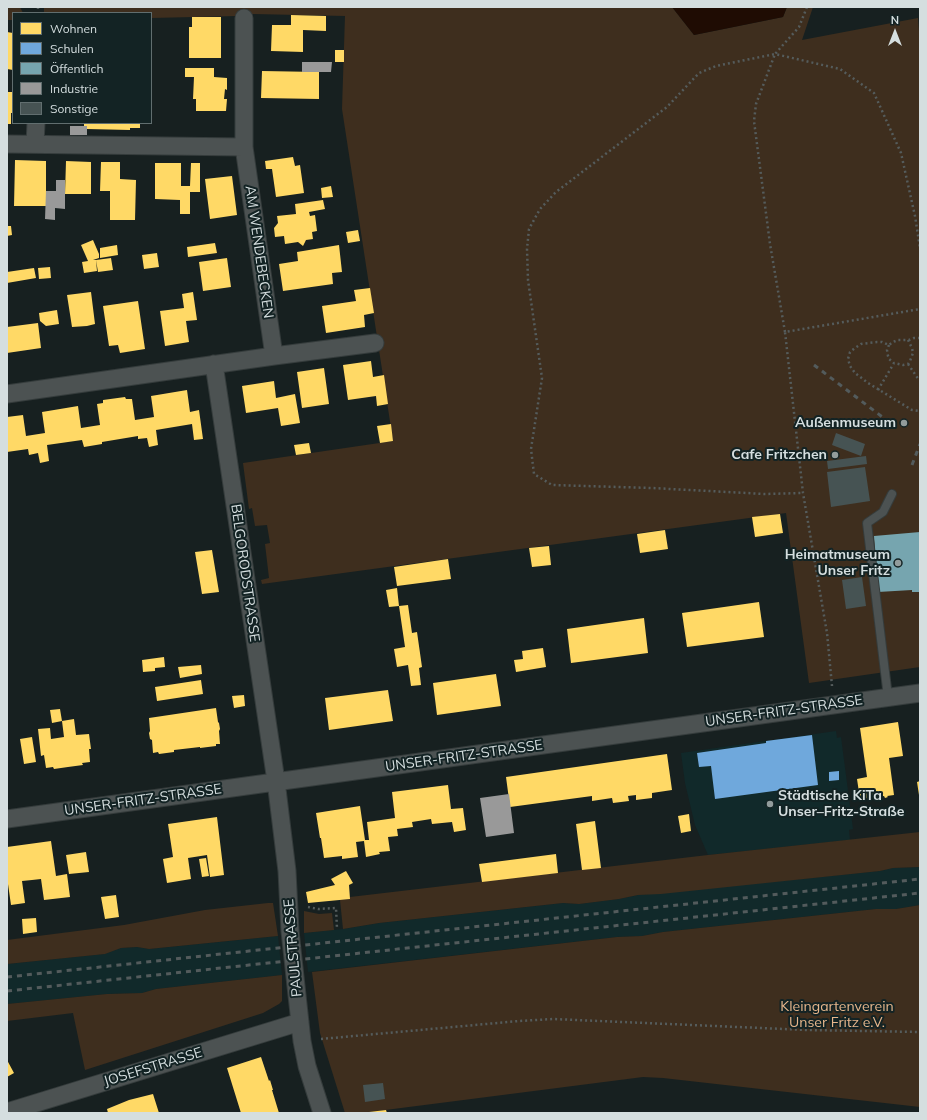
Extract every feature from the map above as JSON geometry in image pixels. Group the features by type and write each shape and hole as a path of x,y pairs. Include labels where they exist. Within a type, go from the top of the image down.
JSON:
{"street":[{"name":"AM WENDEBECKEN","path":"244,18 244,147 274,356"},
{"path":"35,144 36,124"},
{"path":"7,144 244,147"},
{"path":"7,394 214,364 374,343"},
{"name":"BELGORODSTRASSE","path":"214,364 276,781"},
{"name":"UNSER-FRITZ-STRASSE","path":"7,819 920,693"},
{"name":"PAULSTRASSE","path":"276,781 287,871 290,931 302,1041 307,1066 322,1113"},
{"name":"JOSEFSTRASSE","path":"7,1112 300,1022"}],"lane":[{"path":"888,697 867,523 883,512 892,494"}],"path":[{"path":"807,7 799,27 775,54 756,104 754,121 770,244 785,332 803,493 827,633 834,704"},
{"path":"803,493 765,494 652,488 552,485 534,474 531,449 542,378 528,280 527,249 529,229 540,209 556,192 666,107 699,73 716,66 775,54 840,69 874,93 901,153 915,216 920,248"},
{"path":"785,332 920,309"},
{"path":"908,364 903,365 894,363 889,359 887,350 889,345 898,340 920,338"},
{"path":"908,340 913,353 908,364"},
{"path":"889,345 882,342 861,344 850,352 848,359 850,366 855,372 878,390 912,410 920,411"},
{"path":"878,390 894,363"},
{"path":"908,364 920,379"},
{"path":"318,909 336,908 337,929"},
{"path":"302,1041 553,1019 807,1030 920,1032"}],"shaded area":[{"path":"672,7 787,7 783,17 694,35"},
{"name":"Städtische KiTa Unser–Fritz-Straße","path":"836,731 837,738 841,737 853,829 849,830 850,840 708,855 695,825 685,783 681,753"},
{"path":"920,867 920,905 896,909 876,909 308,972 304,933 379,923 563,903 579,904 638,895 880,871 893,868"},
{"path":"278,936 282,975 156,989 142,993 107,994 7,1004 7,964 104,954 121,948 137,947 149,949"}],"green space":[{"path":"7,7 20,7 22,12 12,12 12,20 7,20"},
{"path":"44,7 672,7 694,35 783,17 787,7 813,7 802,40 918,18 920,44 920,667 809,683 786,513 262,584 261,580 269,578 265,544 270,543 267,525 255,526 252,508 249,509 243,463 393,441 342,109 345,16 253,14 237,16 152,18 152,12 44,12"},
{"path":"920,832 920,867 893,868 880,871 661,894 638,895 579,904 563,903 379,923 343,929 340,900 350,899 350,897"},
{"path":"273,903 278,936 149,949 137,947 121,948 105,954 7,964 7,940 124,925 205,910"},
{"name":"Kleingartenverein Unser Fritz e.V.","path":"920,905 920,1107 643,1077 362,1113 345,1113 320,1033 312,972 617,937 642,936 663,932 876,909 896,909"},
{"path":"304,911 319,914 332,913 334,930 304,933"},
{"path":"282,975 282,1001 263,1013 85,1070 73,1013 7,1021 7,1004 107,994 142,993 156,989"}],"building: Wohnen":[{"path":"291,15 326,16 326,31 303,30 303,52 271,51 272,25 291,25"},
{"path":"192,17 221,17 221,58 189,58 189,27 192,27"},
{"path":"7,32 12,33 12,70 7,69"},
{"path":"335,50 344,50 344,62 335,62"},
{"path":"185,68 214,68 214,77 227,78 227,90 225,89 224,99 227,99 226,111 196,111 196,99 193,99 194,77 185,77"},
{"path":"262,71 319,72 319,99 261,98"},
{"path":"7,92 12,92 11,124 7,124"},
{"path":"84,124 140,124 140,128 130,128 130,130 87,129 87,126 84,126"},
{"path":"293,157 295,166 300,165 304,193 276,197 272,169 266,169 265,161"},
{"path":"15,160 46,161 46,206 14,206"},
{"path":"66,161 91,162 91,194 65,194"},
{"path":"101,162 120,162 120,179 136,180 135,220 110,220 110,191 100,191"},
{"path":"155,163 181,163 181,186 190,186 191,163 200,163 200,192 190,192 190,214 180,214 180,200 155,199"},
{"path":"232,176 237,215 210,219 205,179"},
{"path":"331,186 333,197 322,198 321,188"},
{"path":"323,200 325,209 309,212 310,216 315,215 317,231 312,232 313,239 306,240 303,246 298,242 285,244 284,236 275,237 274,228 278,223 277,216 296,214 295,204"},
{"path":"7,226 11,226 12,235 7,236"},
{"path":"358,230 360,241 348,243 346,232"},
{"path":"93,240 99,254 99,258 93,260 96,260 97,271 84,273 82,262 88,261 81,245"},
{"path":"215,243 217,253 188,257 187,247"},
{"path":"117,245 118,255 100,258 100,248"},
{"path":"339,245 342,272 332,273 333,284 283,291 279,264 298,261 297,252"},
{"path":"157,253 159,267 144,269 142,255"},
{"path":"111,258 113,270 98,272 96,260"},
{"path":"227,258 231,287 203,291 199,262"},
{"path":"50,267 51,278 39,279 38,268"},
{"path":"34,268 36,278 7,283 7,272"},
{"path":"370,288 374,313 364,315 365,327 326,333 322,306 356,301 354,290"},
{"path":"91,292 95,324 72,327 67,295"},
{"path":"193,292 197,320 186,321 189,342 165,346 160,311 184,308 182,294"},
{"path":"138,301 145,349 120,353 118,345 109,346 103,306"},
{"path":"57,310 59,324 46,326 40,321 39,313"},
{"path":"38,323 41,348 7,353 7,327"},
{"path":"371,361 373,377 384,375 388,404 377,406 376,396 348,400 343,365"},
{"path":"324,368 329,404 302,408 297,372"},
{"path":"274,381 276,398 295,394 300,423 281,426 278,408 246,413 242,386"},
{"path":"187,390 190,412 199,410 203,439 194,440 192,424 156,430 158,445 149,447 147,438 138,439 138,436 102,442 102,444 84,447 82,440 47,445 49,461 40,463 38,453 29,455 28,449 7,452 7,417 23,415 26,436 45,433 42,412 78,406 81,428 100,425 97,404 103,403 103,400 125,397 126,399 132,399 135,420 154,417 151,396"},
{"path":"391,424 393,441 380,443 377,426"},
{"path":"309,443 311,453 296,455 294,445"},
{"path":"780,514 783,533 755,537 752,517"},
{"path":"665,530 668,549 640,553 637,534"},
{"path":"549,546 551,565 532,567 529,548"},
{"path":"212,550 219,592 202,594 195,552"},
{"path":"448,559 451,579 397,586 394,567"},
{"path":"397,588 399,606 389,607 386,590"},
{"path":"759,602 764,637 687,647 682,613"},
{"path":"408,605 412,633 417,632 422,667 419,668 421,685 411,686 408,665 397,667 394,649 405,647 399,606"},
{"path":"644,618 648,653 571,663 567,629"},
{"path":"543,648 546,667 516,672 514,660 523,659 522,651"},
{"path":"164,657 165,667 155,668 155,671 143,672 142,660"},
{"path":"201,665 202,674 180,678 178,667"},
{"path":"496,674 501,706 437,715 433,683"},
{"path":"201,680 203,694 157,701 155,687"},
{"path":"388,690 393,721 329,730 325,698"},
{"path":"244,695 245,706 234,708 232,696"},
{"path":"216,708 220,729 220,744 216,744 216,746 174,750 174,752 159,754 158,752 153,753 152,740 150,739 149,733 149,718"},
{"path":"60,709 62,721 52,723 50,710"},
{"path":"74,719 76,735 89,734 91,749 89,749 90,762 82,763 83,765 54,769 53,767 46,768 44,755 41,756 38,729 50,728 51,739 64,737 62,721"},
{"path":"898,722 903,756 889,758 894,795 887,796 888,797 885,798 884,796 860,799 857,779 867,777 860,728"},
{"path":"32,737 36,762 24,764 20,739"},
{"path":"667,754 672,790 652,793 652,798 636,800 636,795 628,796 629,801 613,803 612,798 592,801 592,796 510,807 506,777"},
{"path":"920,781 920,795 919,795 917,782"},
{"path":"448,785 451,809 463,808 466,830 454,832 452,822 432,824 431,819 412,822 413,827 397,829 398,836 388,837 390,851 379,852 380,854 366,857 364,841 356,842 358,857 342,859 342,856 324,858 316,813 360,806 365,840 369,840 367,822 395,818 392,792"},
{"path":"689,814 691,831 681,833 678,816"},
{"path":"217,817 224,875 210,877 207,855 188,858 191,879 167,883 163,859 173,857 168,824"},
{"path":"595,821 601,868 582,870 576,824"},
{"path":"51,841 56,876 67,874 70,897 44,900 41,879 22,881 25,903 11,905 7,877 7,847"},
{"path":"86,852 89,872 69,874 66,855"},
{"path":"556,854 558,873 482,882 479,864"},
{"path":"206,858 209,876 202,877 199,859"},
{"path":"346,871 353,883 349,885 350,899 308,903 306,892 335,885 331,879"},
{"path":"116,895 119,917 105,919 101,897"},
{"path":"36,918 37,932 23,934 22,919"},
{"path":"261,1057 269,1081 270,1080 279,1113 241,1113 227,1068"},
{"path":"7,1060 14,1073 7,1077"},
{"path":"153,1094 159,1113 108,1113 107,1109 129,1100"},
{"path":"386,1110 387,1113 369,1113 369,1112"}],"building: Schulen":[{"path":"812,735 818,785 715,799 711,766 699,767 697,753"},
{"path":"839,771 839,780 829,781 829,772"}],"building: Öffentlich":[{"name":"Heimatmuseum Unser Fritz","path":"920,532 920,592 912,592 912,590 878,592 874,536"}],"building: Industrie":[{"path":"302,62 332,62 331,72 302,72"},
{"path":"70,126 87,126 87,135 70,135"},
{"path":"56,180 65,180 65,209 55,208 55,220 45,219 46,191 56,191"},
{"path":"509,794 514,833 486,837 480,798"}],"building: Sonstige":[{"path":"836,433 865,444 861,456 832,445"},
{"path":"866,456 867,464 828,469 827,461"},
{"path":"865,467 870,501 831,507 827,472"},
{"path":"862,577 866,606 846,609 842,580"},
{"path":"383,1083 385,1099 365,1102 363,1085"}],"railway":[{"path":"814,365 885,419"},
{"path":"912,465 920,444"},
{"path":"7,977 920,879"},
{"path":"7,991 920,893"}],"place":[{"name":"Außenmuseum","path":"904,423"},
{"name":"Cafe Fritzchen","path":"835,455"},
{"name":"Heimatmuseum Unser Fritz","path":"898,563"},
{"name":"Städtische KiTa Unser–Fritz-Straße","path":"770,804"}]}
